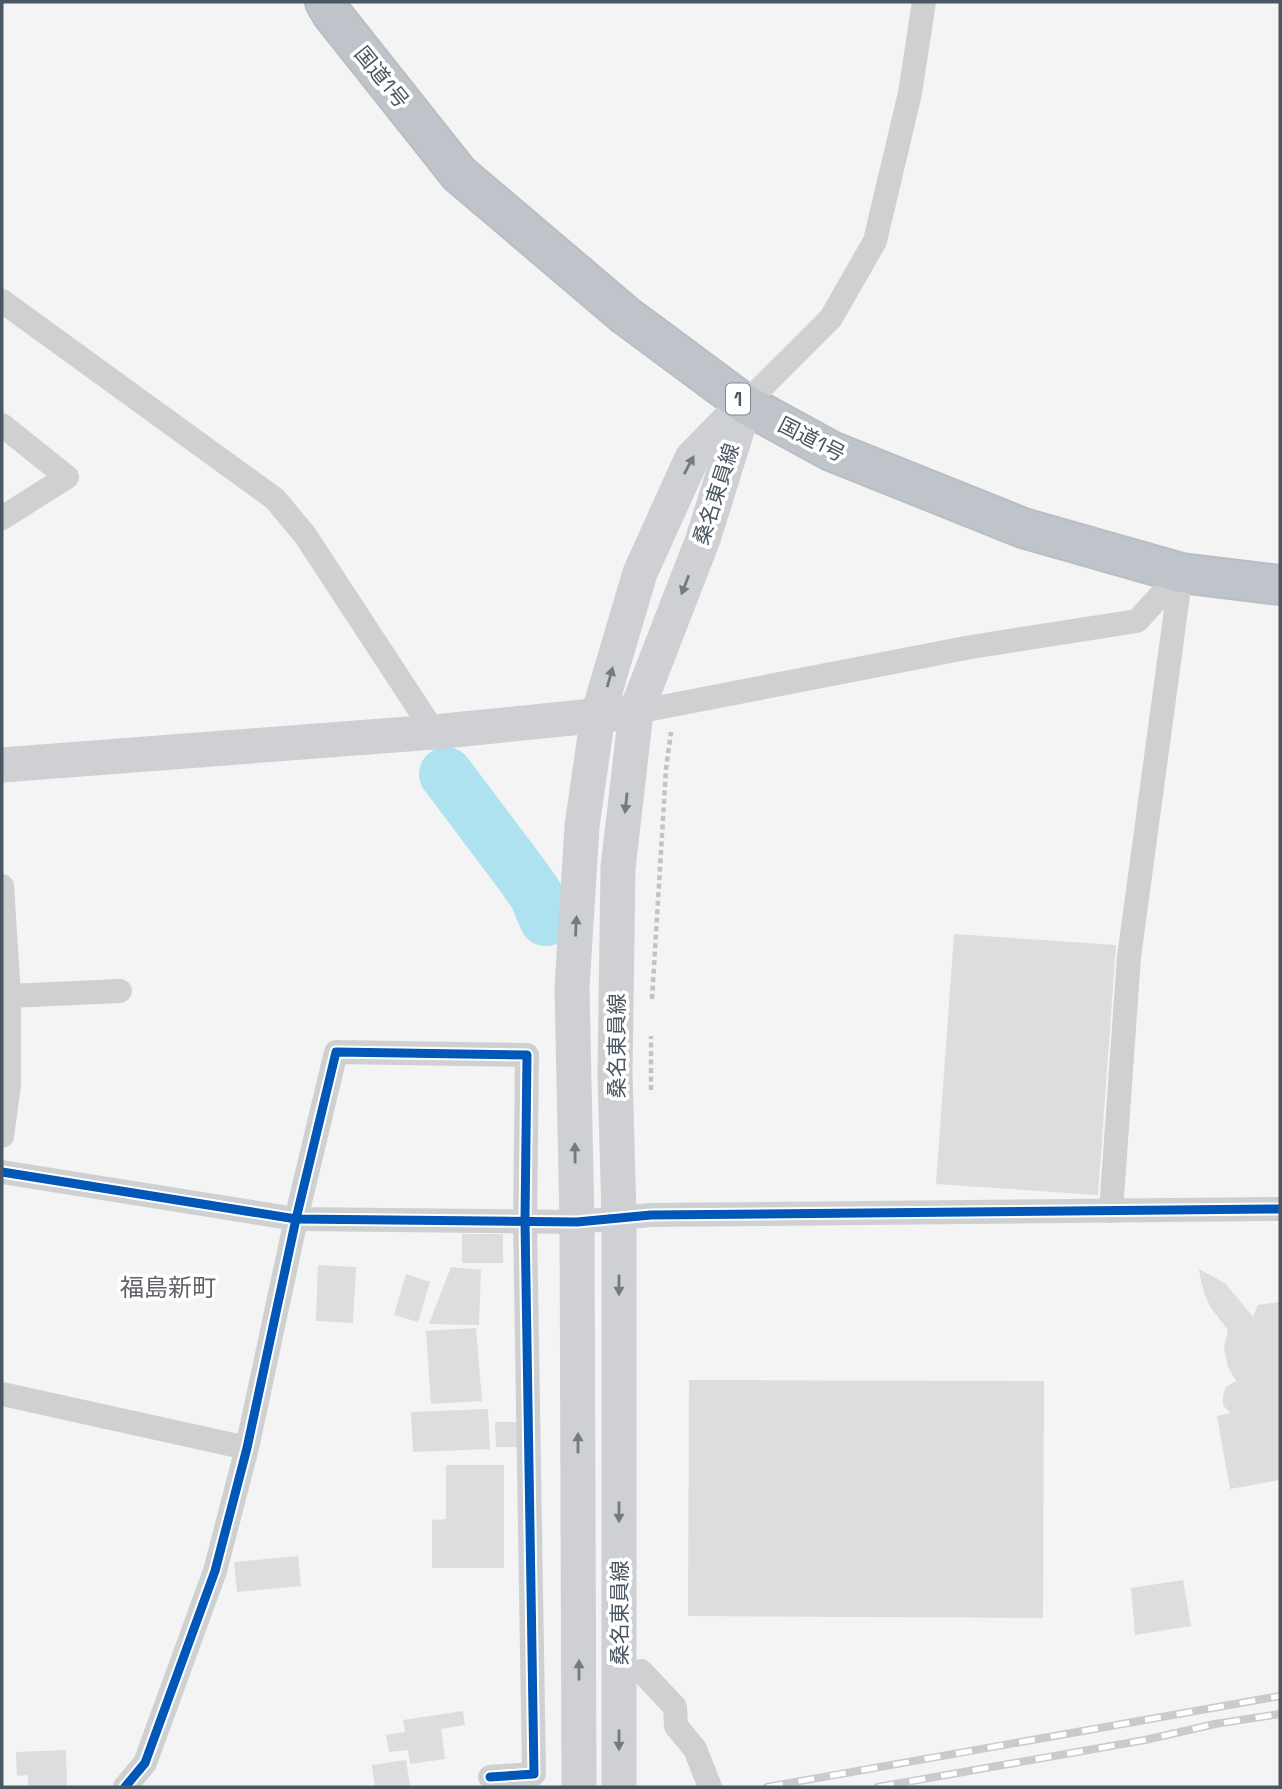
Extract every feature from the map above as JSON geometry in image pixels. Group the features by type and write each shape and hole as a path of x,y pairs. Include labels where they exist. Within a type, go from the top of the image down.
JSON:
{"highway":[{"name":"国道1号","path":"325,2 459,174 625,315 745,404 831,451 1023,528 1181,573 1280,585"}],"main road":[{"name":"桑名東員線","path":"619,1786 619,1217 615,1073 618,868 636,712 703,539 745,404"},
{"name":"桑名東員線","path":"579,1787 577,1222 572,987 582,826 598,715 640,573 692,457 745,404"},
{"path":"2,765 434,732 636,712"}],"street":[{"path":"745,404 831,318 874,241 910,93 924,2"},
{"path":"2,302 275,499 305,535 434,732"},
{"path":"2,425 67,477 2,518"},
{"path":"636,712 971,647 1137,621 1181,573"},
{"path":"1111,1210 1129,957 1181,573"},
{"path":"2,886 9,996 9,1085 2,1136"},
{"path":"9,996 120,991"},
{"path":"124,1787 145,1763 215,1571 247,1448 296,1219 336,1052 527,1055 525,1221 534,1774 490,1777"},
{"path":"2,1172 296,1219 577,1222 651,1215 1280,1209"},
{"path":"2,1394 247,1448"},
{"path":"641,1671 675,1707 676,1726 695,1749 709,1787"}],"building":[{"path":"954,934 1116,945 1098,1195 936,1184"},
{"path":"462,1234 503,1234 503,1263 462,1263"},
{"path":"318,1265 356,1267 353,1323 316,1321"},
{"path":"451,1267 481,1270 479,1325 429,1324"},
{"path":"1199,1269 1226,1284 1253,1317 1258,1305 1280,1302 1280,1480 1230,1489 1217,1416 1230,1413 1223,1405 1223,1395 1226,1387 1236,1381 1228,1367 1224,1347 1228,1330 1211,1308"},
{"path":"406,1274 430,1282 418,1322 394,1315"},
{"path":"476,1328 482,1401 431,1404 426,1331"},
{"path":"689,1380 1044,1381 1043,1618 688,1616"},
{"path":"488,1409 490,1449 413,1452 411,1412"},
{"path":"495,1422 523,1422 523,1447 496,1447"},
{"path":"446,1465 504,1465 504,1568 432,1568 432,1520 446,1519"},
{"path":"298,1556 301,1586 237,1592 234,1562"},
{"path":"1183,1580 1191,1626 1135,1635 1131,1588"},
{"path":"463,1711 465,1725 441,1729 445,1759 410,1764 408,1750 389,1752 386,1735 405,1732 403,1720"},
{"path":"66,1750 67,1787 28,1787 28,1775 17,1776 16,1752"},
{"path":"406,1760 410,1786 375,1787 372,1765"}],"waterway":[{"path":"446,774 536,895 546,919"}],"railway":[{"path":"767,1787 1280,1696"},
{"path":"878,1787 1280,1714"}],"cycle path":[{"path":"125,1787 145,1763 215,1571 247,1448 296,1219 336,1052 527,1055 525,1221 534,1774 490,1777"},
{"path":"2,1172 296,1219 577,1222 651,1215 1280,1209"}],"district":[{"name":"福島新町","path":"168,1287"}]}
